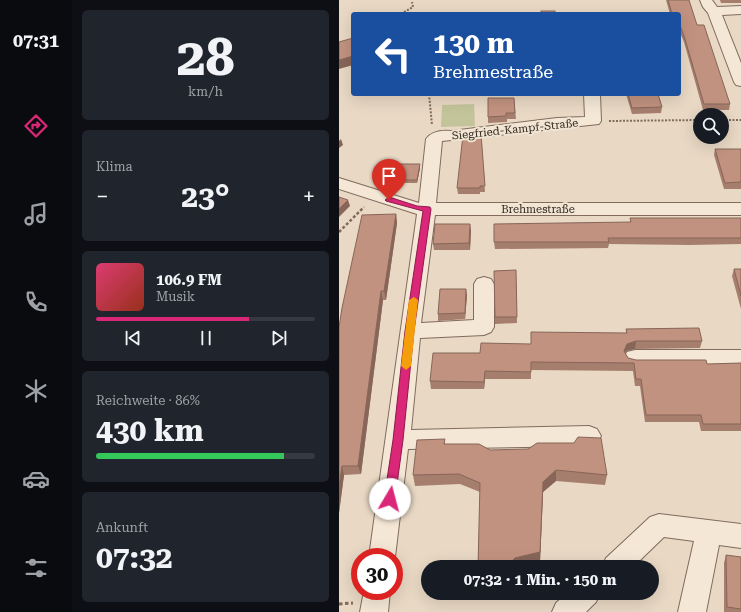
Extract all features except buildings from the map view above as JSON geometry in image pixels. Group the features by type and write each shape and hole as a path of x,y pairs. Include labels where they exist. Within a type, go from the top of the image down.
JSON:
{"street":[{"path":"710,5 741,10"},
{"path":"710,5 741,82"},
{"name":"Siegfried-Kampf-Straße","path":"434,139 443,135 451,136 557,123 593,121 592,96"},
{"path":"383,548 398,440 410,331 427,209 434,139"},
{"name":"Brehmestraße","path":"339,183 417,208 427,209 741,210"},
{"path":"410,331 484,327 484,284"},
{"path":"635,358 741,358"},
{"path":"398,440 589,436"},
{"path":"622,560 659,525 741,536"},
{"path":"692,612 709,531"},
{"path":"374,612 376,600"},
{"path":"566,612 579,600"}],"path":[{"path":"404,12 413,7 412,2"},
{"path":"429,96 434,139"},
{"path":"593,121 693,120"},
{"path":"729,120 741,120"},
{"path":"339,232 375,195"}],"green space":[{"path":"474,104 475,126 441,127 442,105"}],"slow traffic":[{"path":"406,366 414,300"}],"route":[{"path":"389,200 417,208 427,209 410,331 390,499"}]}
